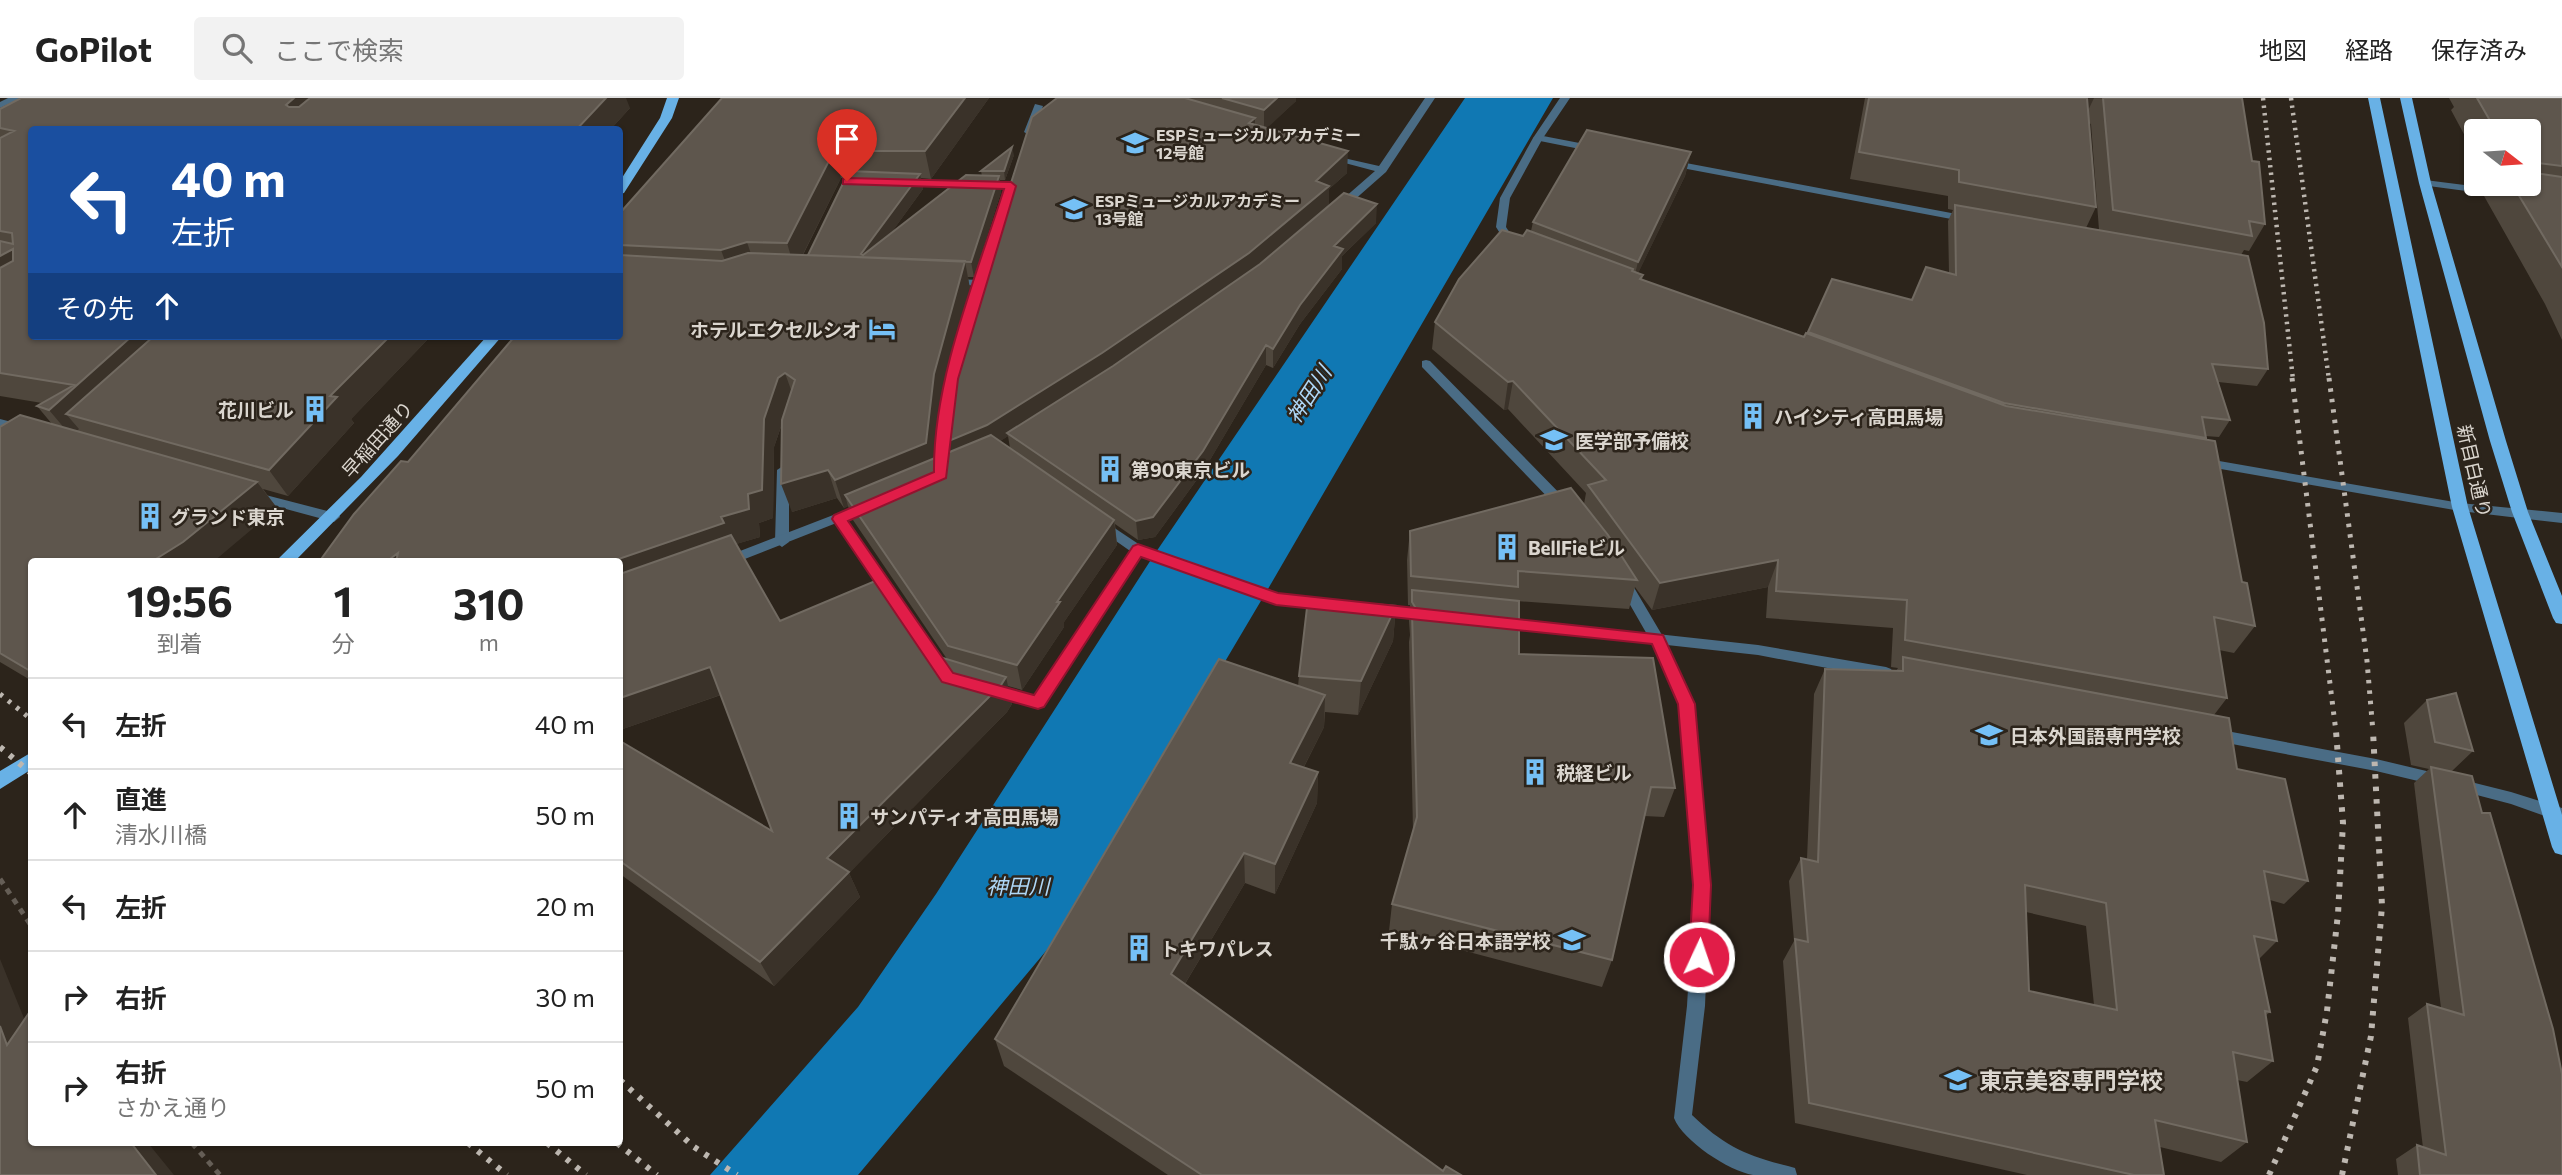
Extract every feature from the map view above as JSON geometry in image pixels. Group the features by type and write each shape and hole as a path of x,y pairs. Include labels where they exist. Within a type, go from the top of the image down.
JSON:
{"main road":[{"path":"623,185 666,118 673,98"},
{"name":"新目白通り","path":"2374,98 2460,508 2557,813 2562,847"},
{"name":"新目白通り","path":"2406,98 2425,183 2520,512 2562,618"},
{"name":"早稲田通り","path":"288,558 334,517 394,454 491,340"},
{"path":"0,781 28,762"}],"street":[{"path":"0,105 16,98"},
{"path":"1326,219 1382,170 1430,98"},
{"path":"1520,248 1511,244 1501,227 1505,198 1538,138 1566,98"},
{"path":"1026,140 1038,106"},
{"path":"1538,138 1606,151"},
{"path":"1320,153 1382,170"},
{"path":"1660,161 1984,222"},
{"path":"888,182 1013,180 1007,198"},
{"path":"2425,183 2464,188"},
{"path":"977,295 984,271"},
{"path":"939,281 981,283"},
{"path":"941,474 951,379 966,331"},
{"path":"1426,364 1574,518"},
{"path":"0,423 37,433"},
{"path":"782,542 783,461"},
{"path":"2195,461 2460,508 2562,518"},
{"path":"242,492 334,517"},
{"path":"708,568 782,542 885,498"},
{"path":"839,519 901,609"},
{"path":"1094,520 1138,550 1276,599 1440,616"},
{"path":"973,685 1038,703 1138,550"},
{"path":"1616,572 1657,639 1687,704 1702,885 1696,1006 1683,1118 1712,1147 1746,1166 1788,1175"},
{"path":"1480,620 1758,650 1907,677"},
{"path":"2204,733 2376,765 2511,797 2557,813"}],"path":[{"path":"0,879 28,921"},
{"path":"195,1146 220,1175"}],"water":[{"name":"神田川","path":"1465,98 1553,98 1072,920 858,1175 710,1175 858,1007 936,894 1154,555"}],"building":[{"path":"21,98 294,98 286,105 299,107 310,98 606,98 580,126 28,126 28,340 128,340 49,410 37,406 74,385 0,373 0,268 13,261 13,249 0,256 0,241 13,244 12,233 0,231 0,138 14,131 0,128 0,109"},
{"path":"722,98 965,98 925,151 834,151 787,243 747,242 721,250 623,245 623,210"},
{"path":"1057,98 1185,98 1255,118 1249,123 1348,151 1316,181 1329,186 1249,253 1102,353 987,425 944,443 948,405 962,337 1032,117"},
{"path":"1222,98 1277,98 1264,110"},
{"path":"1869,98 2087,98 2096,207 1959,182 1959,170 1859,152"},
{"path":"2103,98 2242,98 2252,161 2259,162 2265,224 2249,221 2252,236 2113,210"},
{"path":"2477,98 2562,98 2562,166 2541,163 2541,119 2489,119"},
{"path":"1587,130 1691,152 1638,262 1533,222"},
{"path":"1012,147 1004,171 981,171"},
{"path":"849,171 920,174 861,254 863,255 966,175 999,176 971,262 808,255"},
{"path":"2541,174 2562,177 2562,267 2519,196 2541,196"},
{"path":"1344,193 1377,204 1334,246 1343,249 1300,305 1273,349 1266,345 1203,451 1153,517 1136,521 1007,433 1113,366 1260,264"},
{"path":"1955,205 2248,256 2264,323 2268,369 2212,364 2230,420 2202,417 2206,438 2004,403 1808,332 1832,279 1912,300 1926,267 1956,275"},
{"path":"1502,230 1523,236 1527,230 1633,269 1632,271 1643,275 1640,279 1804,337 1806,333 2006,406 2215,441 2242,582 2247,583 2255,626 2214,617 2227,698 1905,640 1907,600 1776,591 1778,560 1660,583 1588,485 1606,480 1513,381 1508,382 1435,322 1459,279"},
{"path":"748,253 965,261 934,374 926,443 835,480 828,470 781,484 782,420 795,380 785,373 778,378 764,419 762,490 748,494 749,509 721,517 724,523 622,558 397,558 398,553 391,558 322,558 354,514 401,461 408,462 512,340 623,340 623,255 722,261"},
{"path":"149,340 386,340 330,396 337,397 269,470 66,414"},
{"path":"20,415 257,482 183,542 157,558 28,558 28,670 0,653 0,427"},
{"path":"991,435 1114,520 1017,665 948,646 845,495"},
{"path":"1571,488 1608,535 1637,580 1518,571 1518,587 1411,576 1410,531"},
{"path":"731,535 780,621 880,579 933,655 1006,677 827,858 849,872 760,962 623,863 623,743 772,831 710,667 623,697 623,573"},
{"path":"1412,590 1519,601 1519,654 1653,658 1675,788 1651,787 1612,960 1392,904 1417,817 1412,611 1418,612 1412,602"},
{"path":"1308,599 1396,606 1361,681 1299,676"},
{"path":"1903,657 2229,718 2237,769 2285,779 2308,881 2264,871 2277,941 2254,936 2270,1012 2265,1011 2273,1061 2233,1052 2247,1142 2155,1120 2164,1175 2134,1175 1809,1103 1795,939 1808,942 1801,858 1818,862 1825,669 1903,671","holes":["2025,885 2106,903 2117,1010 2029,991"]},
{"name":"トキワパレス","path":"1219,659 1325,695 1290,763 1318,772 1275,864 1244,853 1171,974 1443,1171 1446,1166 1461,1175 1202,1175 995,1039"},
{"path":"2456,693 2473,751 2435,742 2427,700"},
{"path":"2431,767 2472,776 2482,813 2490,813 2553,1029 2562,1074 2562,1175 2420,1175 2417,1145 2446,1155 2427,1004 2464,1015"},
{"path":"28,1014 28,1146 133,1146 156,1175 0,1175 0,1026 7,1045"}],"railway":[{"path":"2263,98 2293,380"},
{"path":"2291,98 2329,380"},
{"path":"2292,378 2336,732"},
{"path":"2329,378 2367,661 2373,732"},
{"path":"0,694 28,717"},
{"path":"2269,1175 2317,1066 2327,1011 2338,914 2343,823 2336,731"},
{"path":"2342,1175 2371,1036 2382,906 2373,731"},
{"path":"0,747 28,771"},
{"path":"623,1083 694,1147 737,1175"},
{"path":"472,1146 507,1175"},
{"path":"551,1146 586,1175"},
{"path":"621,1146 657,1175"}],"place":[{"name":"ESPミュージカルアカデミー 12号館","path":"1135,143"},
{"name":"ESPミュージカルアカデミー 13号館","path":"1074,209"},
{"name":"ホテルエクセルシオ","path":"882,329"},
{"name":"花川ビル","path":"315,409"},
{"name":"ハイシティ高田馬場","path":"1753,416"},
{"name":"医学部予備校","path":"1554,440"},
{"name":"第90東京ビル","path":"1110,469"},
{"name":"グランド東京","path":"150,516"},
{"name":"BellFieビル","path":"1507,547"},
{"name":"日本外国語専門学校","path":"1989,735"},
{"name":"税経ビル","path":"1535,772"},
{"name":"サンパティオ高田馬場","path":"849,816"},
{"name":"千駄ヶ谷日本語学校","path":"1572,940"},
{"name":"トキワパレス","path":"1139,948"},
{"name":"東京美容専門学校","path":"1958,1080"}],"route":[{"path":"847,181 1011,186 951,379 941,474 839,519 948,677 1038,703 1138,550 1276,599 1657,639 1687,704 1702,885 1699,957"}]}
